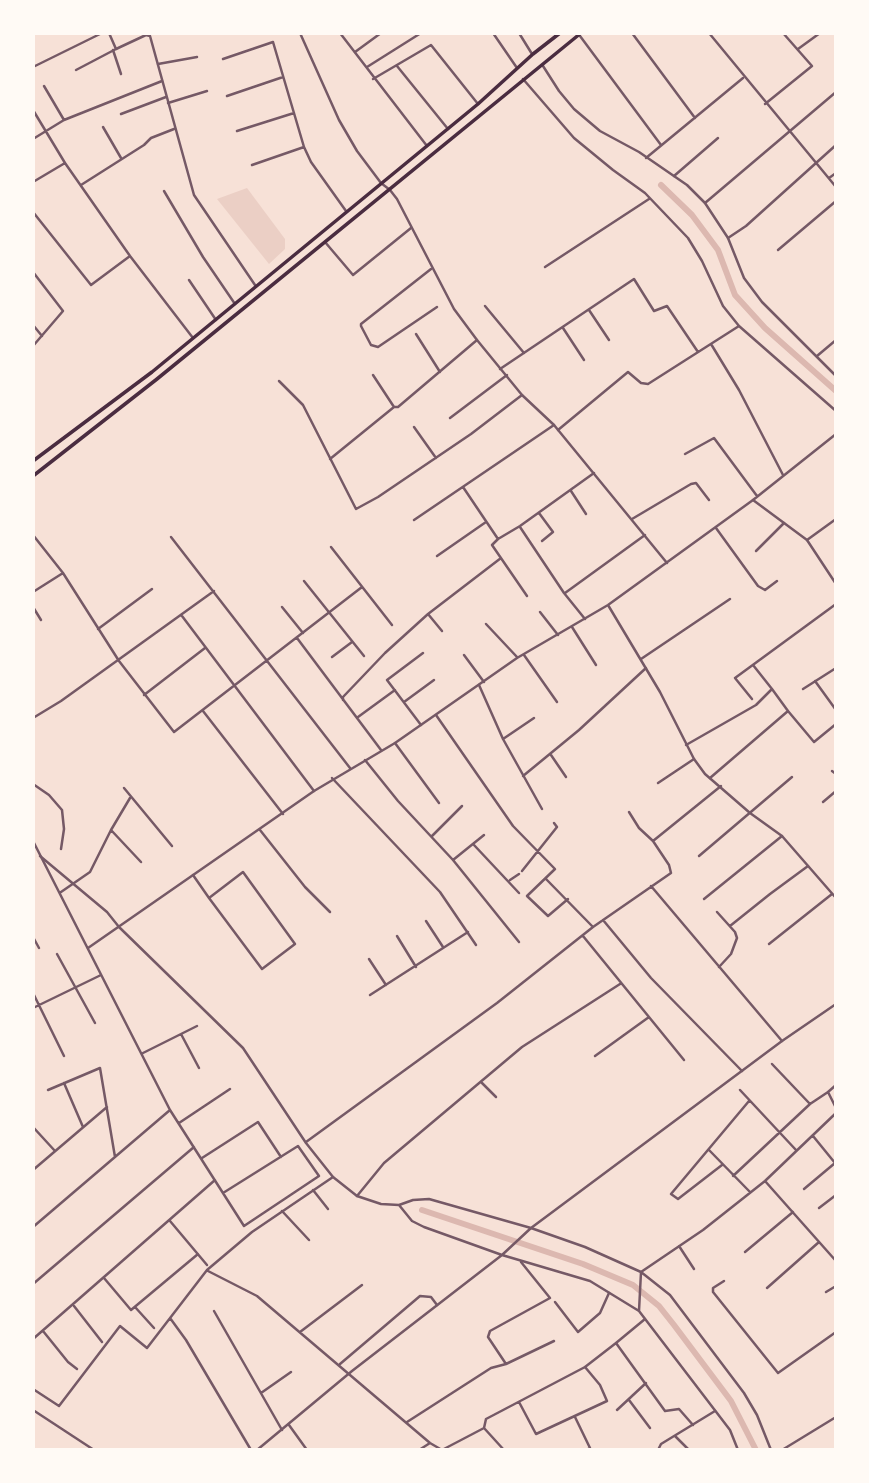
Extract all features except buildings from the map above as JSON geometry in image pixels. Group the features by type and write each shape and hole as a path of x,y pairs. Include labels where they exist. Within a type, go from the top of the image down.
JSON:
{"main road":[{"path":"33,461 152,372 216,320 478,104 559,33"},
{"path":"33,476 157,379 580,34"},
{"path":"152,372 157,379"}],"street":[{"path":"33,67 102,33"},
{"path":"109,33 121,75"},
{"path":"300,33 339,120 357,151 381,183 390,190 453,309 500,369 522,395 554,425 667,563"},
{"path":"340,33 427,146"},
{"path":"355,52 381,33"},
{"path":"365,68 421,33"},
{"path":"493,33 517,69"},
{"path":"519,33 533,54"},
{"path":"632,33 695,118"},
{"path":"709,33 836,187"},
{"path":"765,104 812,66 783,33"},
{"path":"798,49 820,33"},
{"path":"76,70 150,34 174,130 194,195 256,286"},
{"path":"580,34 661,145"},
{"path":"223,59 273,42 304,148 346,211"},
{"path":"373,79 431,45 478,104"},
{"path":"158,64 197,57"},
{"path":"541,64 574,109 600,131 687,185 705,203 727,237 744,278 762,302 836,376"},
{"path":"397,66 448,128"},
{"path":"226,96 284,76"},
{"path":"646,158 744,77"},
{"path":"523,79 574,138 645,193 688,237 723,306 739,326 836,411"},
{"path":"33,139 64,120 162,81"},
{"path":"44,86 64,120"},
{"path":"168,103 207,91"},
{"path":"705,203 836,92"},
{"path":"121,114 166,97"},
{"path":"33,110 65,163 130,256 193,338"},
{"path":"237,131 294,113"},
{"path":"103,127 122,159"},
{"path":"81,185 145,145 151,138 174,130"},
{"path":"674,176 718,138"},
{"path":"727,237 746,226 836,145"},
{"path":"252,165 304,148"},
{"path":"33,182 65,163"},
{"path":"829,178 836,173"},
{"path":"164,191 235,304"},
{"path":"545,267 649,199"},
{"path":"778,250 836,201"},
{"path":"33,212 91,285 130,256"},
{"path":"326,242 353,275 411,228"},
{"path":"431,269 361,326 371,345 378,346 437,307"},
{"path":"33,272 63,311 33,346"},
{"path":"500,369 634,279 654,311 667,306 698,352"},
{"path":"190,280 216,320"},
{"path":"485,306 524,354"},
{"path":"589,310 609,340"},
{"path":"33,325 42,336"},
{"path":"558,430 628,372 641,383 648,384 739,326"},
{"path":"563,327 584,360"},
{"path":"416,334 440,372"},
{"path":"330,459 394,407 398,407 477,340"},
{"path":"816,357 836,340"},
{"path":"711,344 739,390 783,475"},
{"path":"373,375 394,407"},
{"path":"450,418 507,375"},
{"path":"279,381 303,405 356,509 436,458 522,395"},
{"path":"414,520 554,425"},
{"path":"414,427 436,458"},
{"path":"88,948 332,778 395,743 517,658 608,605 716,527 836,434"},
{"path":"685,454 714,438 757,496"},
{"path":"527,596 492,545 498,538 520,526 594,473"},
{"path":"632,520 691,484 696,483 709,500"},
{"path":"463,487 498,538"},
{"path":"570,491 586,514"},
{"path":"753,499 807,540 836,584"},
{"path":"539,513 553,532 542,541"},
{"path":"807,540 836,519"},
{"path":"437,556 486,522"},
{"path":"756,551 784,523"},
{"path":"520,526 564,593 585,619"},
{"path":"716,527 758,586 765,590 777,581"},
{"path":"33,535 63,573 144,695 174,732 362,587"},
{"path":"564,593 645,536"},
{"path":"172,537 350,768"},
{"path":"331,547 392,625"},
{"path":"343,700 385,653 428,614 501,558"},
{"path":"33,593 63,573"},
{"path":"304,581 364,656"},
{"path":"98,629 152,589"},
{"path":"33,719 214,591"},
{"path":"641,659 730,599"},
{"path":"752,699 735,678 836,604"},
{"path":"608,605 641,659 694,759 710,778 750,813 782,836 836,898"},
{"path":"33,607 41,620"},
{"path":"282,607 303,634"},
{"path":"540,612 558,635"},
{"path":"428,614 442,631"},
{"path":"182,616 314,791"},
{"path":"486,624 517,658"},
{"path":"572,627 596,665"},
{"path":"297,638 382,751"},
{"path":"332,657 352,641"},
{"path":"144,695 205,648"},
{"path":"421,725 387,680 423,653"},
{"path":"464,654 484,682"},
{"path":"523,655 557,702"},
{"path":"753,666 814,742 836,724"},
{"path":"523,776 551,755 646,668"},
{"path":"803,689 836,668"},
{"path":"404,702 434,680"},
{"path":"816,681 836,710"},
{"path":"479,685 503,739 542,809"},
{"path":"686,745 756,705 772,689"},
{"path":"357,718 395,691"},
{"path":"203,711 283,814"},
{"path":"710,778 788,711"},
{"path":"436,715 513,826 555,870 527,896 548,916 568,898"},
{"path":"503,739 534,718"},
{"path":"395,743 439,803"},
{"path":"551,755 566,777"},
{"path":"658,783 694,759"},
{"path":"365,760 398,802 453,860 519,942"},
{"path":"699,856 792,777"},
{"path":"332,778 440,892 477,945"},
{"path":"33,784 50,795 62,810 64,829 61,849"},
{"path":"653,841 721,786"},
{"path":"124,788 172,846"},
{"path":"823,802 836,791"},
{"path":"60,893 90,872 130,798"},
{"path":"432,836 462,806"},
{"path":"306,1143 497,1003 593,927 671,873 669,865 653,841 639,828 629,812"},
{"path":"509,881 520,873 557,827 554,823"},
{"path":"111,830 142,862"},
{"path":"260,830 305,887 330,912"},
{"path":"453,860 484,835"},
{"path":"704,899 782,836"},
{"path":"33,841 170,1110 244,1226 319,1176 298,1146 223,1193"},
{"path":"474,845 520,893"},
{"path":"40,856 107,912 119,927 243,1048 306,1143 333,1177 357,1196 381,1204 399,1205 413,1200 429,1199 531,1228 585,1247 641,1272 670,1295 744,1393 757,1415 771,1450"},
{"path":"33,860 40,856"},
{"path":"730,926 808,866"},
{"path":"193,875 209,898 262,969 295,944 243,872 209,898"},
{"path":"546,879 568,898 593,927"},
{"path":"651,886 782,1041"},
{"path":"769,944 832,893"},
{"path":"717,912 737,935 737,943 731,954 719,967"},
{"path":"603,920 654,981 742,1071"},
{"path":"426,921 444,948"},
{"path":"370,995 468,932"},
{"path":"397,936 416,967"},
{"path":"583,936 684,1060"},
{"path":"33,937 39,948"},
{"path":"57,954 95,1023"},
{"path":"369,959 386,985"},
{"path":"33,1008 101,975"},
{"path":"357,1196 377,1170 522,1047 620,984"},
{"path":"33,993 64,1056"},
{"path":"257,1450 349,1374 502,1255 531,1228 782,1041 836,1004"},
{"path":"595,1056 649,1017"},
{"path":"143,1053 197,1026"},
{"path":"181,1034 199,1068"},
{"path":"772,1065 810,1104"},
{"path":"48,1090 100,1068 115,1157"},
{"path":"481,1082 496,1097"},
{"path":"64,1083 83,1127"},
{"path":"733,1176 810,1104 836,1085"},
{"path":"179,1124 230,1089"},
{"path":"740,1090 796,1150"},
{"path":"641,1272 703,1230 765,1181 813,1136 836,1111 828,1093"},
{"path":"722,1165 678,1199 673,1198 671,1194 749,1101"},
{"path":"33,1170 107,1107"},
{"path":"33,1227 170,1110"},
{"path":"202,1159 258,1122 281,1157"},
{"path":"33,1127 55,1151"},
{"path":"804,1189 835,1163 813,1136"},
{"path":"33,1284 194,1147"},
{"path":"709,1150 750,1192"},
{"path":"33,1389 59,1406 120,1326 147,1348 207,1270 252,1232 333,1177"},
{"path":"33,1339 215,1180"},
{"path":"765,1181 836,1261"},
{"path":"313,1189 328,1209"},
{"path":"819,1208 836,1195"},
{"path":"399,1205 412,1222 502,1255 590,1281 639,1311 716,1410 730,1430 738,1450"},
{"path":"282,1211 309,1240"},
{"path":"744,1252 793,1212"},
{"path":"170,1220 206,1265"},
{"path":"767,1288 819,1242"},
{"path":"679,1246 694,1269"},
{"path":"103,1278 131,1310 198,1254"},
{"path":"506,1364 488,1337 489,1331 550,1298 519,1260"},
{"path":"207,1270 257,1296 430,1443 442,1450 484,1428 486,1419 585,1367 645,1319"},
{"path":"639,1311 641,1272"},
{"path":"724,1281 713,1288 713,1292 778,1373 836,1332"},
{"path":"300,1332 362,1285"},
{"path":"827,1292 836,1286"},
{"path":"555,1302 578,1332 600,1313 609,1293"},
{"path":"339,1365 420,1296 431,1297 437,1305"},
{"path":"73,1305 102,1342"},
{"path":"135,1307 154,1328"},
{"path":"214,1311 282,1430"},
{"path":"170,1318 186,1340 251,1450"},
{"path":"43,1331 68,1362 78,1369"},
{"path":"407,1422 491,1368 506,1364 554,1341"},
{"path":"616,1343 665,1411 679,1409 693,1424"},
{"path":"519,1402 536,1434 607,1401 600,1385 585,1367"},
{"path":"261,1393 291,1371"},
{"path":"617,1410 646,1383"},
{"path":"629,1399 650,1428"},
{"path":"33,1410 94,1450"},
{"path":"658,1450 661,1444 716,1410"},
{"path":"575,1417 590,1448 586,1450"},
{"path":"782,1450 836,1417"},
{"path":"289,1424 307,1450"},
{"path":"484,1428 504,1450"},
{"path":"674,1436 690,1450"},
{"path":"419,1450 430,1443"}],"shaded area":[{"path":"247,188 285,239 285,249 269,264 217,199"}],"waterway":[{"path":"661,185 692,215 718,250 735,295 765,328 836,391"},
{"path":"422,1210 583,1264 633,1285 659,1306 731,1401 756,1450"}]}
